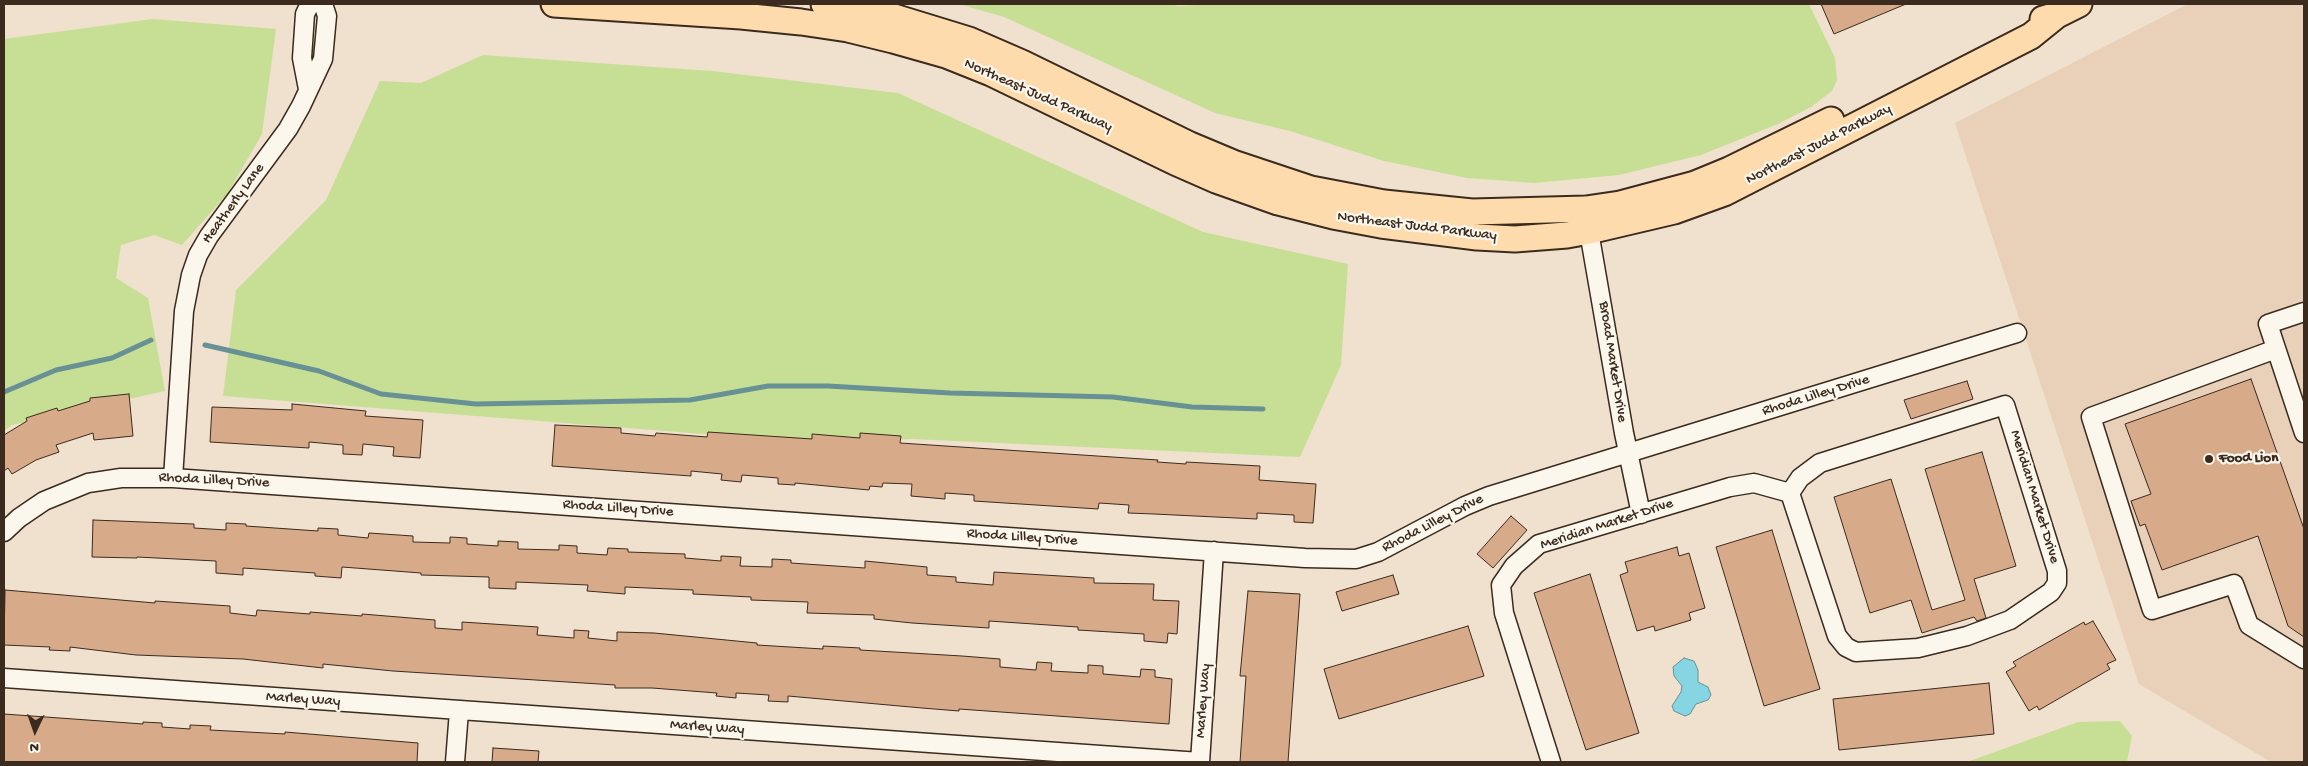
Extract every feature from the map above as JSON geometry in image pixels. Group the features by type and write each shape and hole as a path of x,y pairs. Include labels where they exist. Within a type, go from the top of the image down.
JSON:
{"highway":[{"name":"Northeast Judd Parkway","path":"554,4 775,20 848,29 893,40 946,55 991,73 1216,180 1278,202 1333,216 1381,225 1477,237 1515,239 1587,220 1674,211 1724,194 2031,36 2055,9 2080,4"},
{"name":"Northeast Judd Parkway","path":"824,4 894,18 969,40 1022,63 1190,145 1258,172 1312,189 1384,203 1472,212 1587,220"}],"street":[{"path":"308,89 302,58 306,14 310,4"},
{"name":"Heatherly Lane","path":"173,478 184,311 191,275 198,255 209,236 288,130 323,60 327,16 323,4"},
{"name":"Broad Market Drive","path":"1587,220 1640,514"},
{"path":"2304,312 2268,324 2304,433"},
{"name":"Rhoda Lilley Drive","path":"4,532 19,518 44,501 88,483 121,478 173,478 1333,560 1356,559 1378,552 1465,506 1489,496 2017,333"},
{"path":"2276,349 2091,417 2152,610 2234,584 2249,625 2304,660"},
{"name":"Meridian Market Drive","path":"2005,405 2057,571 2057,583 2051,592 2010,620 1966,636 1918,648 1856,652 1846,647 1837,636 1790,493 1800,478 1820,463 2005,405"},
{"name":"Meridian Market Drive","path":"1551,762 1504,613 1501,585 1514,566 1540,544 1730,486 1754,484 1790,493"},
{"name":"Marley Way","path":"4,678 1200,762 1214,551"},
{"path":"455,762 458,711"}],"shaded area":[{"path":"2188,4 2304,4 2304,762 2271,762 2139,684 1955,123"}],"green space":[{"path":"959,4 1170,4 1178,6 1218,4 1809,4 1835,58 1837,80 1832,91 1811,107 1778,124 1701,155 1619,175 1534,183 1467,178 1384,161 1290,131 1215,113 1004,17"},
{"path":"153,19 276,29 262,134 228,193 182,245 154,235 121,245 116,278 148,298 165,391 12,425 4,431 4,39"},
{"path":"483,55 712,71 898,93 1203,232 1348,264 1341,365 1300,457 912,439 817,443 223,396 236,290 326,200 380,81 421,83"},
{"path":"2120,721 2132,736 2127,762 1967,762 2078,722"}],"water":[{"path":"1684,658 1694,661 1698,670 1698,682 1708,687 1711,695 1708,700 1696,704 1690,714 1685,716 1674,711 1672,706 1681,692 1682,686 1674,676 1673,667"}],"building":[{"path":"1821,4 1906,4 1834,34"},
{"name":"Food Lion","path":"2251,379 2304,529 2304,637 2288,626 2258,536 2162,570 2145,524 2140,526 2131,501 2151,494 2125,424"},
{"path":"1967,381 1973,399 1911,419 1904,400"},
{"path":"129,394 133,436 94,440 93,433 56,445 59,452 36,460 12,474 8,468 4,471 4,435 27,421 26,418 57,408 58,411 90,401 90,398"},
{"path":"292,404 366,411 365,416 423,420 420,458 393,456 394,447 363,444 362,455 343,454 343,445 309,442 309,448 210,442 212,407 292,410"},
{"path":"555,425 621,428 621,433 655,436 656,433 707,437 708,432 812,439 812,434 860,438 860,433 901,436 900,443 1158,460 1157,462 1186,464 1186,462 1260,466 1259,480 1316,484 1313,523 1294,522 1294,515 1257,513 1257,519 1128,513 1129,505 1099,503 1098,509 974,501 974,495 945,493 945,499 911,496 912,484 883,483 882,487 870,486 869,490 795,483 795,485 778,484 778,478 742,475 741,482 721,480 722,474 691,471 691,476 552,466"},
{"path":"1982,452 2016,566 1974,579 1986,618 1977,621 1974,617 1922,633 1911,600 1870,613 1834,497 1891,479 1932,610 1965,600 1925,469"},
{"path":"1511,516 1527,530 1493,568 1477,554"},
{"path":"93,520 194,524 194,528 226,530 226,523 318,531 318,528 338,529 338,535 368,538 369,533 413,536 413,542 450,543 450,537 467,538 467,544 498,546 498,541 518,542 518,549 559,550 559,545 577,546 577,553 607,555 608,548 628,549 628,552 685,554 685,558 721,561 721,556 741,557 740,566 772,567 772,559 791,560 791,563 865,568 865,561 927,567 927,575 956,577 956,582 993,585 994,572 1094,578 1094,583 1154,584 1153,600 1179,601 1177,634 1168,633 1167,643 1144,641 1144,634 1078,630 1078,627 989,621 989,628 912,623 874,619 874,615 807,613 808,602 751,600 751,597 693,594 693,590 625,587 625,594 587,591 588,585 516,582 516,589 489,588 489,577 421,575 421,573 342,567 341,578 315,576 315,573 243,568 243,575 216,573 216,561 92,557"},
{"path":"1772,530 1820,689 1764,706 1716,547"},
{"path":"1677,547 1679,556 1689,553 1705,608 1689,613 1691,620 1655,631 1654,626 1637,631 1620,575 1628,572 1625,562"},
{"path":"1590,574 1639,733 1586,750 1534,593"},
{"path":"1393,575 1399,594 1342,611 1336,592"},
{"path":"5,590 155,603 155,601 230,606 230,613 256,616 257,610 362,616 362,614 435,620 435,628 462,630 462,622 538,627 537,635 574,638 574,630 589,631 588,638 617,641 617,632 654,633 757,643 757,645 823,649 823,646 860,648 860,650 1000,659 1000,667 1036,670 1037,662 1052,663 1051,671 1088,673 1088,665 1103,666 1103,674 1140,677 1141,669 1155,670 1155,677 1172,679 1169,724 959,709 959,711 788,696 788,702 768,701 769,695 736,693 736,698 716,696 717,693 652,688 615,688 615,685 393,671 323,664 323,668 243,659 136,655 70,647 70,651 49,650 50,647 4,645"},
{"path":"1248,591 1300,594 1288,762 1240,762 1246,676 1240,676"},
{"path":"2093,621 2116,660 2107,664 2110,669 2039,710 2037,706 2029,711 2006,672 2016,666 2013,662 2084,622 2085,625"},
{"path":"1468,626 1484,676 1339,719 1324,669"},
{"path":"1989,683 1994,734 1839,750 1833,699"},
{"path":"4,714 143,724 143,722 162,723 162,727 190,729 190,725 211,726 210,730 285,734 285,732 418,743 417,762 4,762"},
{"path":"493,748 539,751 538,762 492,762"}],"waterway":[{"path":"4,392 56,370 112,358 151,340"},
{"path":"205,345 319,371 381,394 476,404 690,400 768,386 828,386 950,393 1113,397 1192,407 1263,409"}],"place":[{"name":"Food Lion","path":"2209,459"}]}
